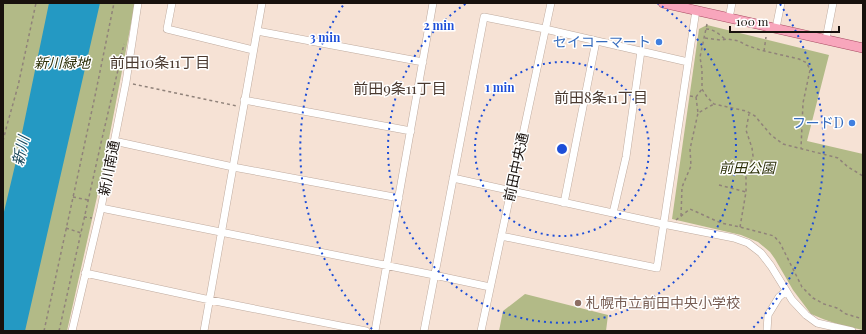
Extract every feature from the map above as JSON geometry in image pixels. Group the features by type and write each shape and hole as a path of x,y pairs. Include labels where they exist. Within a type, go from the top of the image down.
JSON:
{"main road":[{"path":"663,3 684,5 696,10 729,18 863,48"}],"street":[{"name":"新川南通","path":"72,331 101,208 126,82 138,3"},
{"path":"172,3 167,29 253,50"},
{"path":"204,331 261,3"},
{"path":"375,331 434,3"},
{"name":"前田中央通","path":"481,331 551,3"},
{"path":"729,18 732,3"},
{"path":"776,28 781,3"},
{"path":"826,40 833,3"},
{"path":"501,236 657,268 696,10"},
{"path":"424,331 484,17 545,29 688,62"},
{"path":"257,31 423,62"},
{"path":"564,203 596,41"},
{"path":"613,213 626,157 641,51"},
{"path":"244,104 411,131"},
{"path":"114,141 233,167 399,198"},
{"path":"453,178 564,203 734,238 748,243 761,253 792,300 806,315 817,323 852,331"},
{"path":"101,208 490,287"},
{"path":"85,274 366,331"},
{"path":"767,331 768,315 779,297 786,291"}],"path":[{"path":"3,141 18,86 36,3"},
{"path":"44,331 114,3"},
{"path":"707,24 700,57 702,89 714,104 746,111 755,116 771,135 784,144 838,158 848,167 863,176"},
{"path":"706,29 716,32 725,39"},
{"path":"764,51 766,37"},
{"path":"704,38 739,41 764,51 807,63 810,70 803,104 801,148"},
{"path":"59,331 125,40"},
{"path":"126,82 244,104"},
{"path":"681,216 682,187 691,166 690,149 698,113 696,98 702,89"},
{"path":"689,96 696,98"},
{"path":"698,113 714,104"},
{"path":"740,227 746,192 746,178 753,156 746,130 749,113"},
{"path":"719,185 746,192"},
{"path":"73,197 88,200"},
{"path":"66,228 81,232"}],"green space":[{"name":"新川緑地","path":"4,3 135,3 103,170 67,331 3,331"},
{"name":"前田公園","path":"707,25 829,55 807,141 863,154 863,330 840,325 811,314 793,290 770,252 758,242 741,235 672,219 699,29"},
{"path":"525,294 608,315 606,331 499,331 503,311"}],"water":[{"name":"新川","path":"49,3 100,3 25,331 3,331 3,216 17,157"}],"place":[{"name":"セイコーマート","path":"659,42"},
{"name":"フードD","path":"852,123"},
{"name":"札幌市立前田中央小学校","path":"578,303"}],"district":[{"name":"前田10条11丁目","path":"160,63"},
{"name":"前田9条11丁目","path":"400,89"},
{"name":"前田8条11丁目","path":"601,98"}]}
